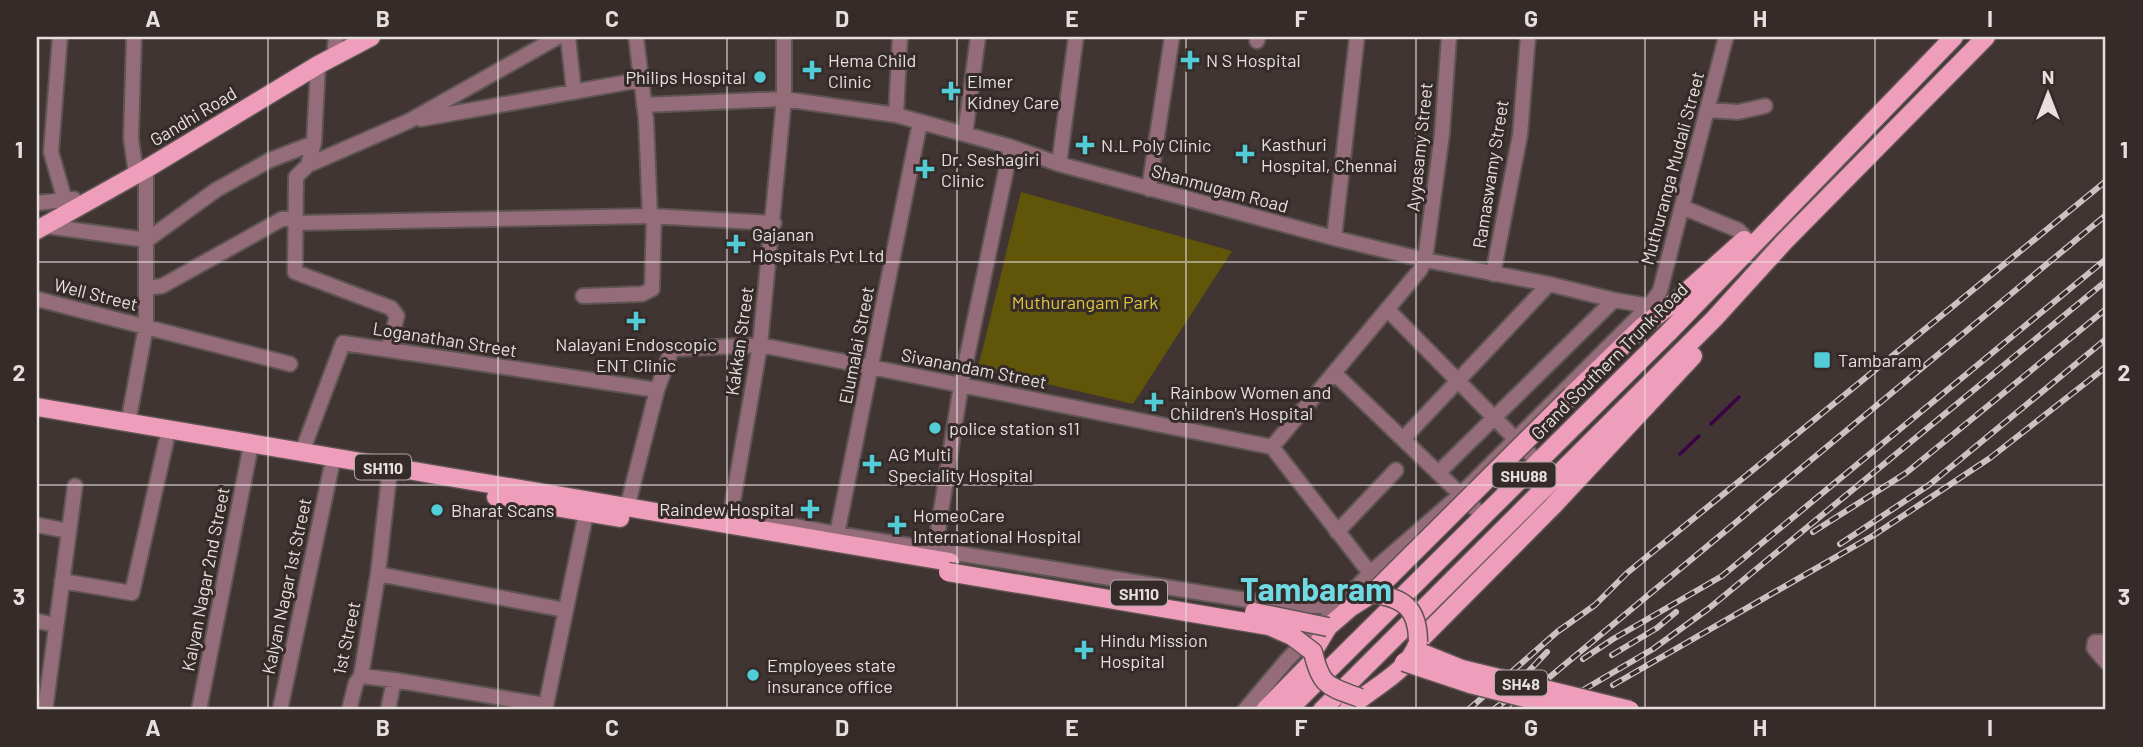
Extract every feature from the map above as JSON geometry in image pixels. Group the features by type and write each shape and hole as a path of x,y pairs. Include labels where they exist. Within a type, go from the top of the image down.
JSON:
{"main road":[{"name":"Gandhi Road","path":"41,228 318,65 371,37"},
{"name":"Grand Southern Trunk Road","path":"1288,710 1538,462 1753,238 1954,37"},
{"name":"SHU88","path":"1322,710 1714,319 1784,242 1986,37"},
{"path":"1265,710 1313,656 1328,627 1372,594 1642,327 1753,238"},
{"path":"1313,656 1316,670 1327,685 1354,704 1391,677 1412,651 1707,342 1715,331 1714,319"},
{"name":"SH110","path":"37,407 302,452 389,473 586,513 736,531 1277,616 1328,627"},
{"name":"SH110","path":"37,418 331,469 389,473 628,508 736,531 1269,626 1292,636 1313,656"},
{"path":"1372,594 1391,596 1407,606 1418,625 1412,651"},
{"name":"SH48","path":"1412,651 1470,684 1572,710"},
{"name":"SH48","path":"1412,651 1462,669 1630,710"}],"street":[{"path":"60,37 51,152 65,201"},
{"path":"128,423 146,326 147,240 141,171 130,128 134,37"},
{"path":"334,56 336,37"},
{"path":"388,350 397,316 391,307 295,272 296,177 308,164 409,121 558,37"},
{"path":"568,37 575,92"},
{"path":"583,296 642,294 652,289 652,216 636,37"},
{"name":"Kakkan Street","path":"736,531 774,223 784,99 784,37"},
{"path":"896,115 900,37"},
{"path":"965,134 978,37"},
{"path":"1059,164 1076,37"},
{"path":"1149,189 1172,37"},
{"path":"1334,238 1357,37"},
{"name":"Ayyasamy Street","path":"1425,261 1440,147 1449,37"},
{"name":"Ramaswamy Street","path":"1493,274 1520,135 1528,37"},
{"name":"Muthuranga Mudali Street","path":"1245,710 1286,661 1370,573 1461,494 1649,306 1660,291 1726,37"},
{"path":"308,164 314,143 318,65"},
{"path":"409,121 640,80"},
{"name":"Shanmugam Road","path":"644,105 784,99 896,115 1011,147 1059,164 1334,238 1425,261 1649,306"},
{"path":"1707,110 1738,111 1765,106"},
{"name":"Elumalai Street","path":"837,534 920,122"},
{"path":"41,228 147,240 216,190 270,160 314,143"},
{"path":"935,549 961,385 1011,147"},
{"path":"37,203 65,201 98,194"},
{"path":"1682,207 1753,238"},
{"path":"146,288 162,286 282,219 652,216 774,223"},
{"path":"1370,573 1272,447 1425,261"},
{"path":"1403,439 1549,284"},
{"name":"Well Street","path":"37,299 290,364"},
{"path":"1438,473 1614,300"},
{"path":"1387,309 1538,462"},
{"name":"Loganathan Street","path":"302,452 343,343 657,390"},
{"name":"Sivanandam Street","path":"628,508 657,390 672,349 760,345 1272,447"},
{"path":"1334,373 1483,516"},
{"path":"62,581 132,593 166,442"},
{"name":"Kalyan Nagar 2nd Street","path":"199,710 249,455"},
{"name":"Kalyan Nagar 1st Street","path":"280,710 331,469"},
{"path":"1337,533 1396,470"},
{"name":"1st Street","path":"349,710 360,676 378,574 389,473"},
{"path":"45,710 75,486"},
{"path":"360,676 545,708 586,513"},
{"path":"736,531 746,517 1290,607 1340,605"},
{"path":"37,525 68,531"},
{"path":"378,574 565,610"},
{"path":"37,621 56,625"},
{"path":"2106,649 2100,642 2095,642 2094,648 2106,662"},
{"path":"388,710 394,681"}],"green space":[{"name":"Muthurangam Park","path":"1021,192 1232,251 1133,404 978,368"}],"waterway":[{"path":"1711,424 1739,397"},
{"path":"1680,454 1699,436"}],"railway":[{"path":"1468,710 1557,632 1595,605 1627,573 2106,181"},
{"path":"1510,710 2106,215"},
{"path":"1583,659 1722,576 2106,259"},
{"path":"1549,710 1653,649 1708,609 2106,281"},
{"path":"1813,532 1906,473 2106,309"},
{"path":"1840,544 1929,485 2106,339"},
{"path":"1613,685 1874,535 1990,458 2106,367"},
{"path":"1612,655 1657,628 1676,612"},
{"path":"1506,695 1547,652"},
{"path":"1493,710 1516,693"}],"place":[{"name":"N S Hospital","path":"1190,60"},
{"name":"Hema Child Clinic","path":"812,70"},
{"name":"Philips Hospital","path":"760,77"},
{"name":"Elmer Kidney Care","path":"951,91"},
{"name":"N.L Poly Clinic","path":"1085,145"},
{"name":"Kasthuri Hospital, Chennai","path":"1245,154"},
{"name":"Dr. Seshagiri Clinic","path":"925,169"},
{"name":"Gajanan Hospitals Pvt Ltd","path":"736,244"},
{"name":"Nalayani Endoscopic ENT Clinic","path":"636,321"},
{"name":"Tambaram","path":"1822,360"},
{"name":"Rainbow Women and Children's Hospital","path":"1154,402"},
{"name":"police station s11","path":"935,428"},
{"name":"AG Multi Speciality Hospital","path":"872,464"},
{"name":"Raindew Hospital","path":"810,509"},
{"name":"Bharat Scans","path":"437,510"},
{"name":"HomeoCare International Hospital","path":"897,525"},
{"name":"Hindu Mission Hospital","path":"1084,650"},
{"name":"Employees state insurance office","path":"753,675"}],"district":[{"name":"Tambaram","path":"1316,588"}]}
